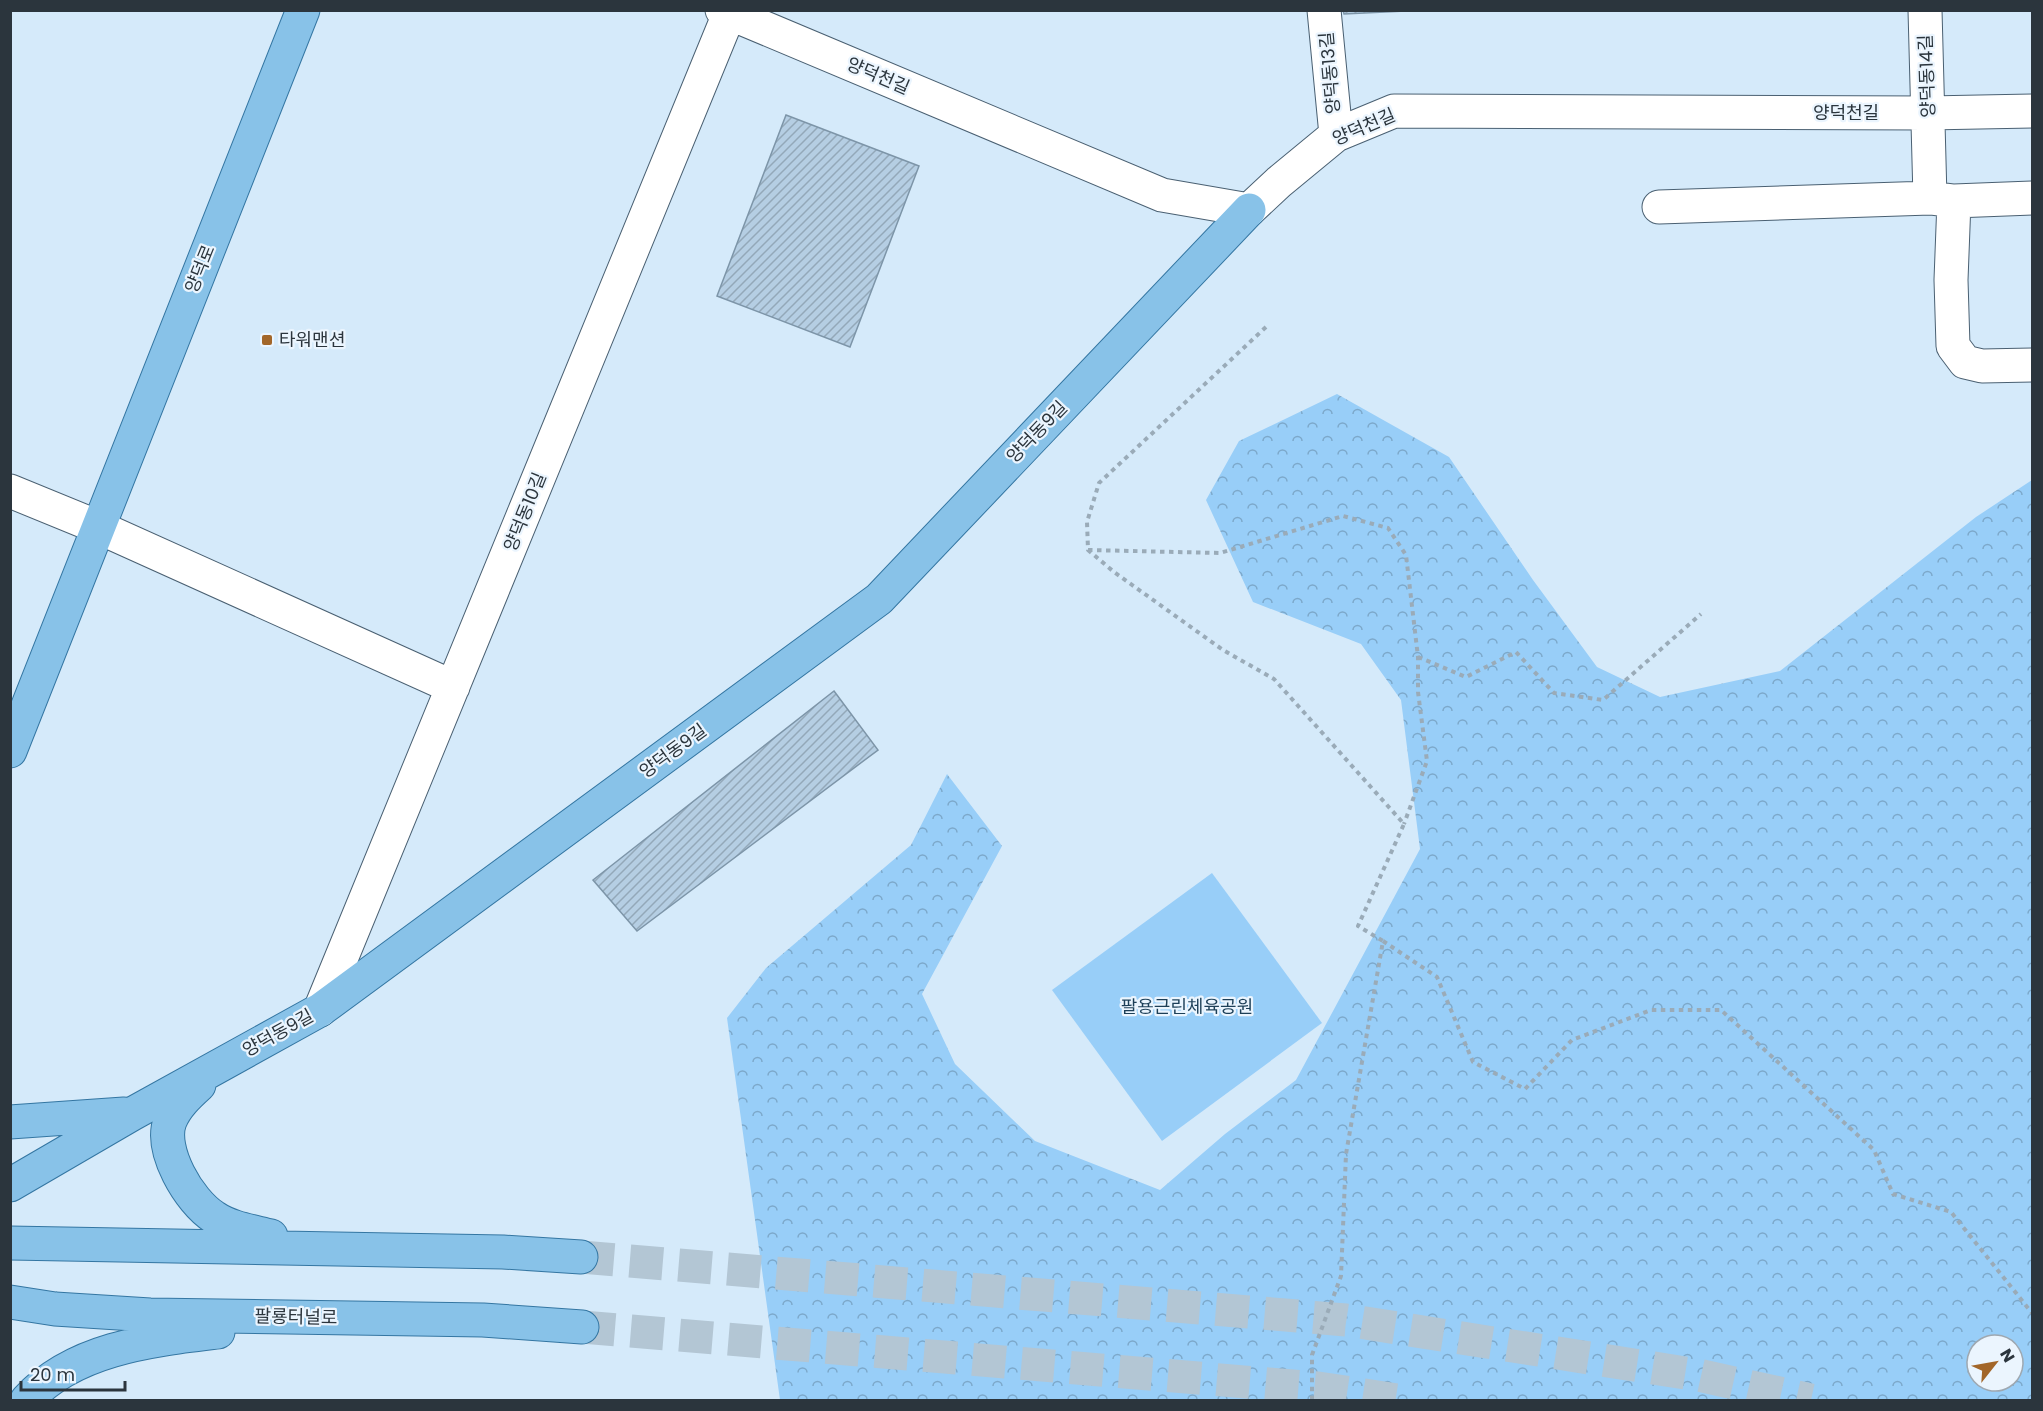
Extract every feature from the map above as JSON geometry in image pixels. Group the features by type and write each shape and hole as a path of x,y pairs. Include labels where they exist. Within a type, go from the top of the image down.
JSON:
{"main road":[{"name":"양덕로","path":"10,751 303,10"},
{"name":"양덕동9길","path":"10,1185 132,1114 321,1010 879,599 1249,210"},
{"path":"221,1065 184,1098 170,1121 168,1144 177,1170 195,1200 213,1217 231,1226 285,1239 355,1250"},
{"path":"10,1122 132,1114"},
{"path":"10,1243 503,1252 581,1257"},
{"name":"팔룡터널로","path":"10,1302 55,1309 150,1315 483,1320 582,1327"},
{"path":"27,1401 58,1374 91,1356 146,1343 207,1333 338,1318"}],"street":[{"name":"양덕동13길","path":"1324,10 1336,135"},
{"name":"양덕동14길","path":"1925,10 1929,128 1938,194"},
{"name":"양덕천길","path":"726,12 1161,195 1249,210 1336,135 1394,111 1929,128 2032,111"},
{"name":"양덕동10길","path":"321,1010 726,12"},
{"path":"1938,194 1951,280 1953,346 1965,362 1982,366 2032,364"},
{"path":"1659,207 1938,194 2032,198"},
{"path":"10,491 98,527 453,687"}],"path":[{"path":"1266,327 1099,483 1088,522 1088,550 1114,572 1223,650 1274,679 1404,824"},
{"path":"1088,550 1220,553 1343,516 1388,528 1406,555 1418,657 1418,692 1427,761 1404,824 1358,926 1437,977 1473,1062 1525,1089 1572,1040 1651,1010 1721,1010 1874,1150 1893,1194 1951,1212 2032,1313"},
{"path":"1418,657 1467,677 1516,652 1554,693 1603,700 1701,614"},
{"path":"1312,1401 1312,1355 1341,1276 1346,1154 1383,941"}],"green space":[{"path":"1337,394 1449,457 1533,580 1597,667 1660,697 1780,671 1976,517 2032,480 2032,1400 780,1400 727,1018 766,968 911,845 947,774 1002,846 922,994 955,1064 1035,1141 1160,1190 1225,1134 1296,1080 1420,849 1401,700 1361,644 1253,602 1206,500 1239,441"},
{"name":"팔용근린체육공원","path":"1212,873 1322,1023 1162,1141 1052,990"}],"building":[{"path":"1343,10 1427,10 1344,14"},
{"path":"786,115 919,166 850,347 717,296"},
{"path":"834,691 878,750 637,931 593,880"}],"tunnel":[{"path":"581,1257 1346,1320 1698,1375 1811,1400"},
{"path":"582,1327 1318,1388 1397,1400"}],"place":[{"name":"타워맨션","path":"267,340"}]}
